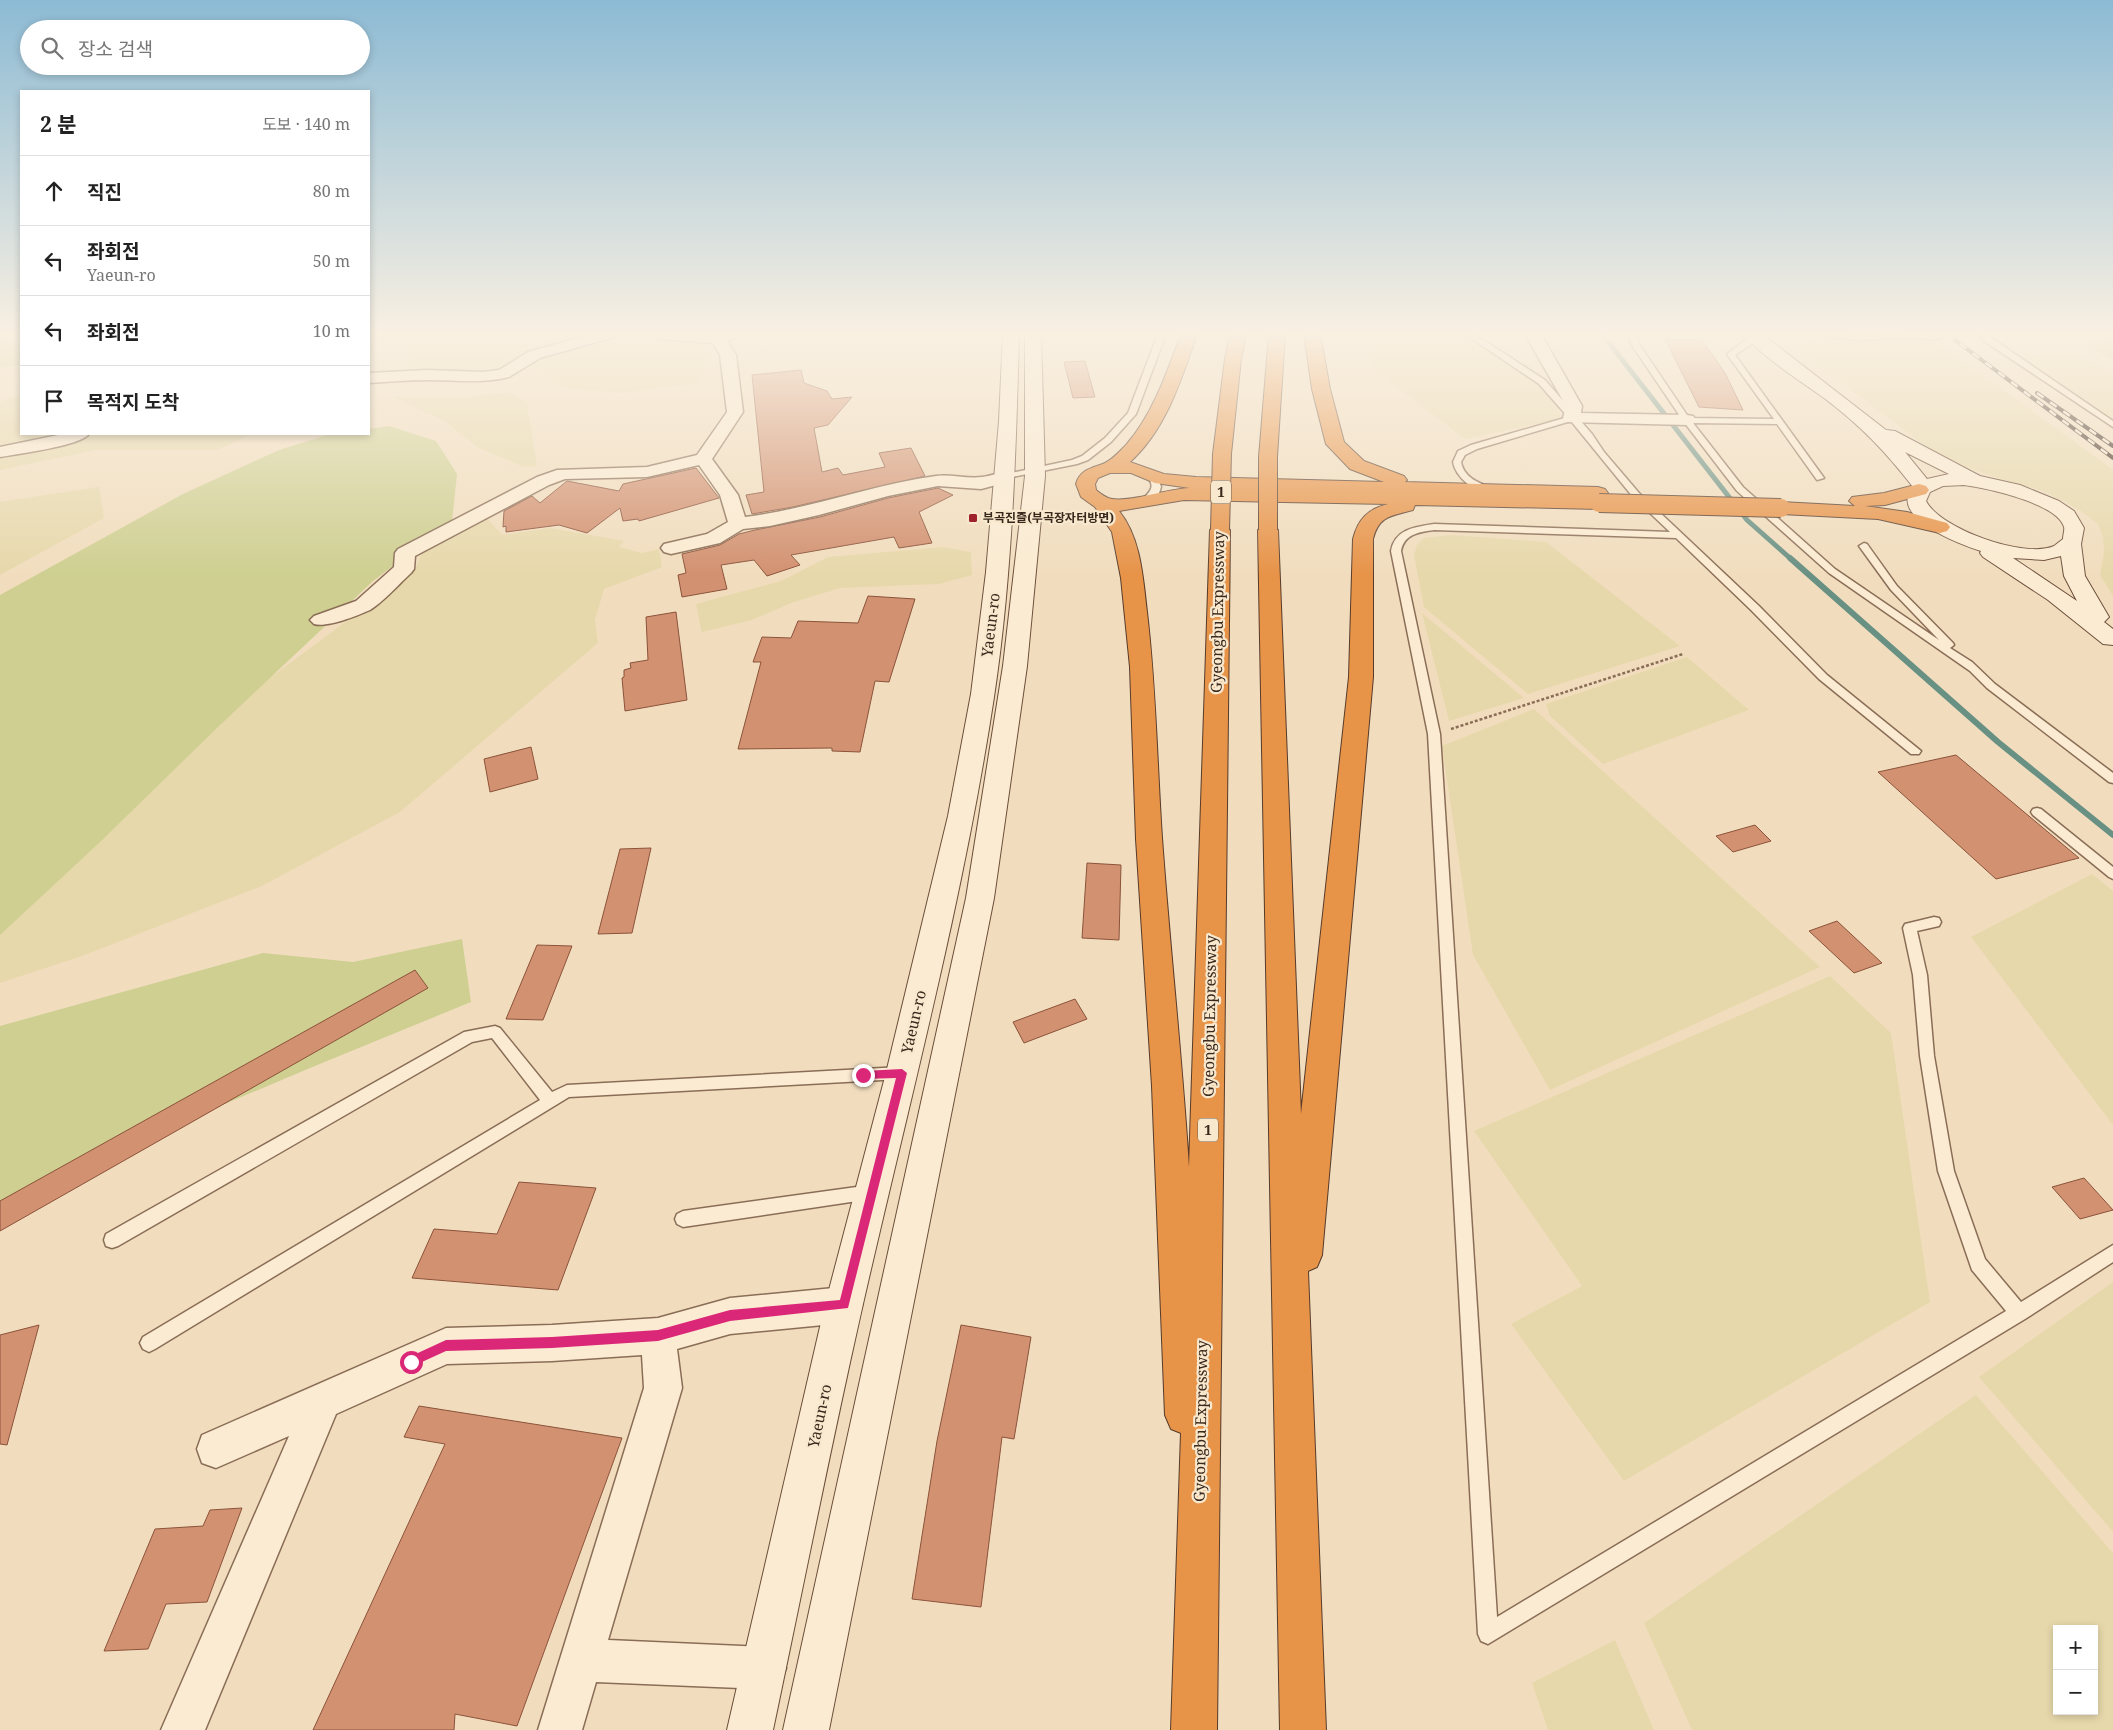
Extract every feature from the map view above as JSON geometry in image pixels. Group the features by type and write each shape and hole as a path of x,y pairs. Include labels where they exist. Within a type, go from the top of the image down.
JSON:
{"highway":[{"path":"1112,467 1130,452 1155,415"},
{"name":"Gyeongbu Expressway","path":"1194,1730 1220,530 1222,454 1227,415"},
{"path":"1271,415 1268,457 1268,530 1303,1730"},
{"path":"1327,415 1335,444 1357,465 1382,476 1466,493"},
{"path":"1197,1628 1168,1086 1150,839 1142,667 1132,578 1122,532 1116,520 1101,501 1088,493 1085,482 1094,473 1112,467 1133,468 1150,475 1196,483 1777,503 1885,499 1921,488"},
{"path":"1101,501 1124,505 1162,496 1199,494 1466,493"},
{"path":"1293,1371 1361,677 1365,529 1371,518 1379,513 1466,493"},
{"path":"1777,503 1878,513 1907,518 1940,527"}],"main road":[{"name":"Yaeun-ro","path":"750,1730 844,1305 902,1073 961,816 983,694 997,572 1005,477 1008,415"},
{"name":"Yaeun-ro","path":"806,1730 980,898 1015,666 1035,470 1034,415"},
{"path":"1855,415 1891,447 1921,488"},
{"path":"1859,415 1910,447 1981,481"},
{"path":"1947,479 1981,481 2024,492 2058,510 2073,527 2074,538 2071,544 2074,578 2112,640 2056,595 1970,541 1940,527 1927,517 1919,507 1916,498 1921,488 1933,482 1947,479"},
{"path":"1970,541 2005,551 2030,554 2052,552 2071,544"}],"street":[{"path":"321,620 363,605 404,569 405,553 543,481 563,474 647,472 703,459 733,415"},
{"path":"1573,415 1572,418 1687,420"},
{"path":"0,452 55,442 77,435"},
{"path":"703,459 729,495 738,524"},
{"path":"671,548 713,539 738,524 770,520 819,510 886,491 938,481 981,483 1005,477"},
{"path":"216,1449 446,1346 552,1343 658,1336 730,1316 844,1305"},
{"path":"560,1730 663,1388 658,1336"},
{"path":"183,1730 323,1401"},
{"path":"581,1660 765,1668"}],"lane":[{"path":"1005,477 1059,466 1085,458 1101,446 1131,415"},
{"path":"1569,415 1636,496 1755,608 1823,677 1915,751"},
{"path":"1683,415 1740,489 1832,571 1973,669"},
{"path":"1775,415 1820,478"},
{"path":"2098,415 2113,425"},
{"path":"1466,493 1473,483 1460,472 1456,462 1461,453 1474,447 1572,418"},
{"path":"1687,420 1780,422"},
{"path":"1146,500 1155,494 1157,489 1156,482 1150,475"},
{"path":"1677,535 1447,527 1422,529 1404,534 1396,546 1434,734 1488,1634 2019,1314 2113,1253"},
{"path":"1864,546 1894,588 1991,686 2113,779"},
{"path":"2037,812 2113,874"},
{"path":"1934,922 1910,928 1920,975 1927,1056 1946,1171 1978,1264 2019,1314"},
{"path":"112,1240 469,1036 495,1032 550,1102"},
{"path":"149,1343 568,1091 902,1073"},
{"path":"683,1219 871,1192"}],"path":[{"path":"1434,734 1683,654"}],"shaded area":[{"path":"0,415 20,415 20,435 51,435 31,443 0,447"},
{"path":"431,415 529,415 537,466 524,467 477,447 445,421"},
{"path":"1433,415 1560,415 1562,419 1465,439"},
{"path":"1884,415 2037,415 2113,470 2113,596 2100,575 2104,551 2103,537 2098,524 2081,511 2040,490 2008,482 1964,466 1928,448"},
{"path":"2104,415 2113,415 2113,421"},
{"path":"96,435 249,435 218,450 96,450 0,470 0,458 42,451"},
{"path":"99,487 104,518 0,575 0,502"},
{"path":"484,515 502,535 550,528 624,541 619,547 642,553 659,549 662,567 604,589 595,620 598,643 400,812 262,886 82,956 0,983 0,914 220,715 414,571 423,551"},
{"path":"1451,535 1546,542 1680,646 1528,694 1424,607 1414,555 1417,545 1424,538"},
{"path":"943,547 971,552 972,575 939,584 840,588 791,603 752,620 702,632 701,630 696,604 781,581 828,557"},
{"path":"1422,613 1524,698 1449,721"},
{"path":"1687,657 1749,710 1603,764 1550,716 1546,704"},
{"path":"1534,709 1820,967 1550,1090 1473,955 1442,746"},
{"path":"2092,874 2113,891 2113,1125 1971,937"},
{"path":"1830,976 1891,1033 1930,1302 1624,1481 1511,1324 1582,1286 1474,1131"},
{"path":"2113,1282 2113,1532 1979,1377"},
{"path":"1976,1395 2113,1553 2113,1730 1692,1730 1644,1623"},
{"path":"1615,1640 1654,1730 1548,1730 1532,1683"}],"green space":[{"path":"389,426 436,441 457,474 452,521 373,581 0,935 0,595 183,494 279,450 328,435 370,435 370,429"},
{"path":"462,939 471,1002 140,1140 0,1222 0,1026 263,953 353,962"}],"building":[{"path":"756,415 837,415 828,425 814,428 822,472 838,468 843,475 885,467 879,453 911,448 925,476 793,507 752,514 746,495 764,492"},
{"path":"696,468 719,498 639,521 638,519 623,521 620,508 587,533 559,525 506,532 506,526 503,527 504,511 532,496 540,503 567,481 619,491 623,484"},
{"path":"938,488 953,495 919,512 932,543 899,548 894,537 791,555 800,565 767,576 754,560 721,565 727,589 682,597 678,575 686,573 682,554 720,545 739,534 820,517 888,498"},
{"path":"868,596 915,599 889,682 875,681 860,752 832,751 832,748 738,749 761,662 753,662 762,637 791,638 798,621 858,623"},
{"path":"676,612 687,700 625,711 622,678 624,677 624,670 631,668 630,663 648,660 646,617"},
{"path":"531,747 538,779 490,792 484,759"},
{"path":"1956,755 2079,858 1996,879 1878,772"},
{"path":"1755,825 1771,841 1733,852 1716,836"},
{"path":"651,848 632,933 598,934 620,849"},
{"path":"1087,863 1121,865 1119,940 1082,938"},
{"path":"1837,921 1882,963 1854,973 1809,931"},
{"path":"537,945 572,946 543,1020 506,1019"},
{"path":"415,970 428,988 0,1231 0,1201"},
{"path":"1075,999 1087,1019 1024,1043 1013,1022"},
{"path":"2084,1178 2113,1210 2080,1219 2052,1187"},
{"path":"519,1182 596,1188 558,1290 412,1278 434,1229 497,1234"},
{"path":"39,1325 7,1445 0,1444 0,1335"},
{"path":"961,1325 1031,1337 1014,1439 1002,1437 981,1607 912,1599 937,1441"},
{"path":"419,1406 622,1438 517,1726 455,1714 454,1730 313,1730 445,1444 404,1437"},
{"path":"242,1508 207,1602 166,1604 148,1649 104,1651 155,1529 203,1526 210,1510"}],"waterway":[{"path":"1665,415 1747,520 1791,559"},
{"path":"1790,558 1998,742 2113,835"}],"railway":[{"path":"2055,415 2113,458"},
{"path":"2068,415 2113,446"}],"place":[{"name":"부곡진즐(부곡장자터방면)","path":"973,518"}],"route":[{"path":"411,1362 446,1346 552,1343 658,1336 730,1316 844,1305 902,1073 863,1075"}]}
